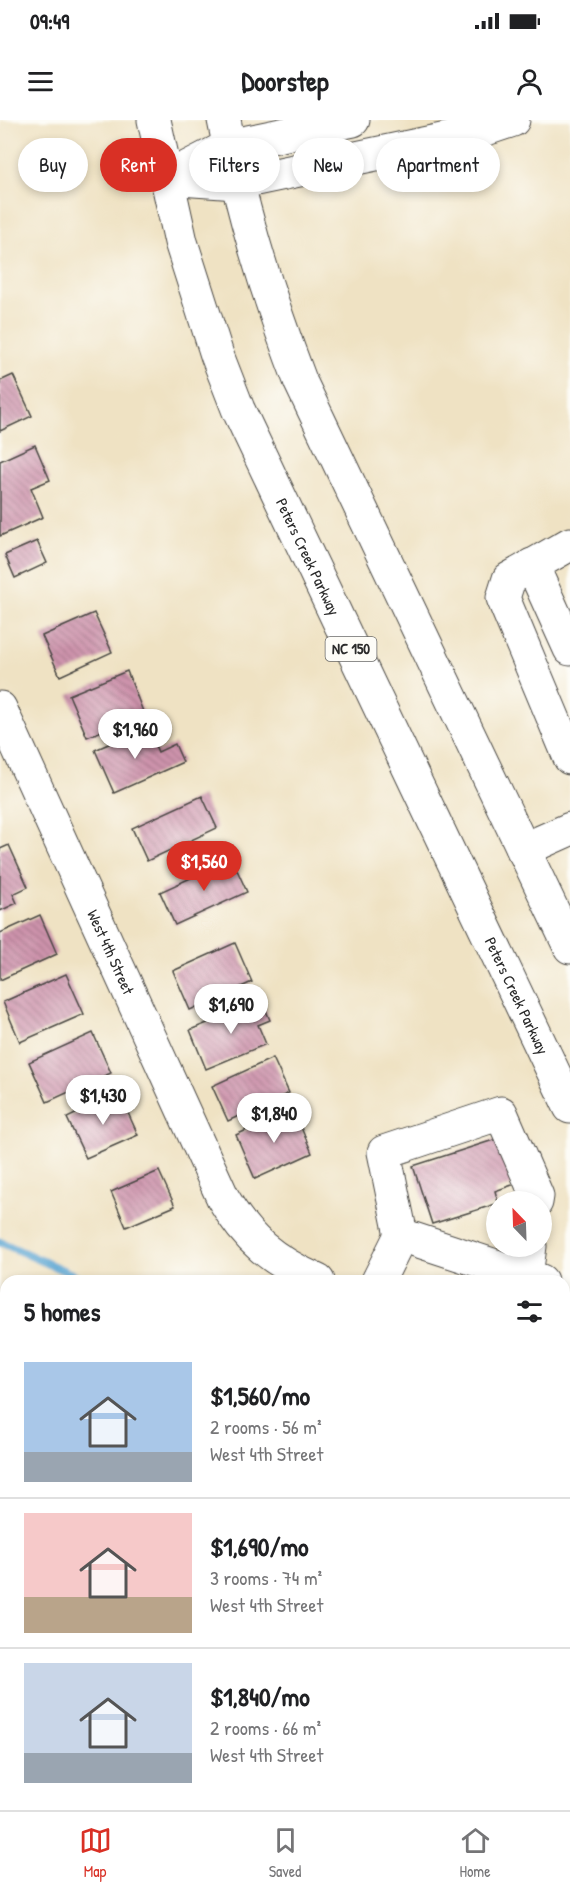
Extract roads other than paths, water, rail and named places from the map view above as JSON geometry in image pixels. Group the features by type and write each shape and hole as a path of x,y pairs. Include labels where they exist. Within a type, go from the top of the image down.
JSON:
{"main road":[{"name":"Peters Creek Parkway","path":"154,120 158,138"},
{"path":"177,170 227,133 353,120"},
{"path":"280,174 471,134 513,120"},
{"name":"Peters Creek Parkway","path":"169,192 199,302 238,409 570,1107"},
{"path":"240,192 264,280 301,383 570,947"},
{"path":"570,544 509,579 503,598 570,758"},
{"path":"532,565 570,649"},
{"name":"West 4th Street","path":"0,708 223,1198 237,1222 256,1243 280,1261 307,1275"},
{"path":"523,850 570,829"},
{"path":"381,1275 401,1236 384,1152 501,1113 535,1191"},
{"path":"401,1236 532,1268"}],"waterway":[{"path":"0,1242 74,1275"}]}
